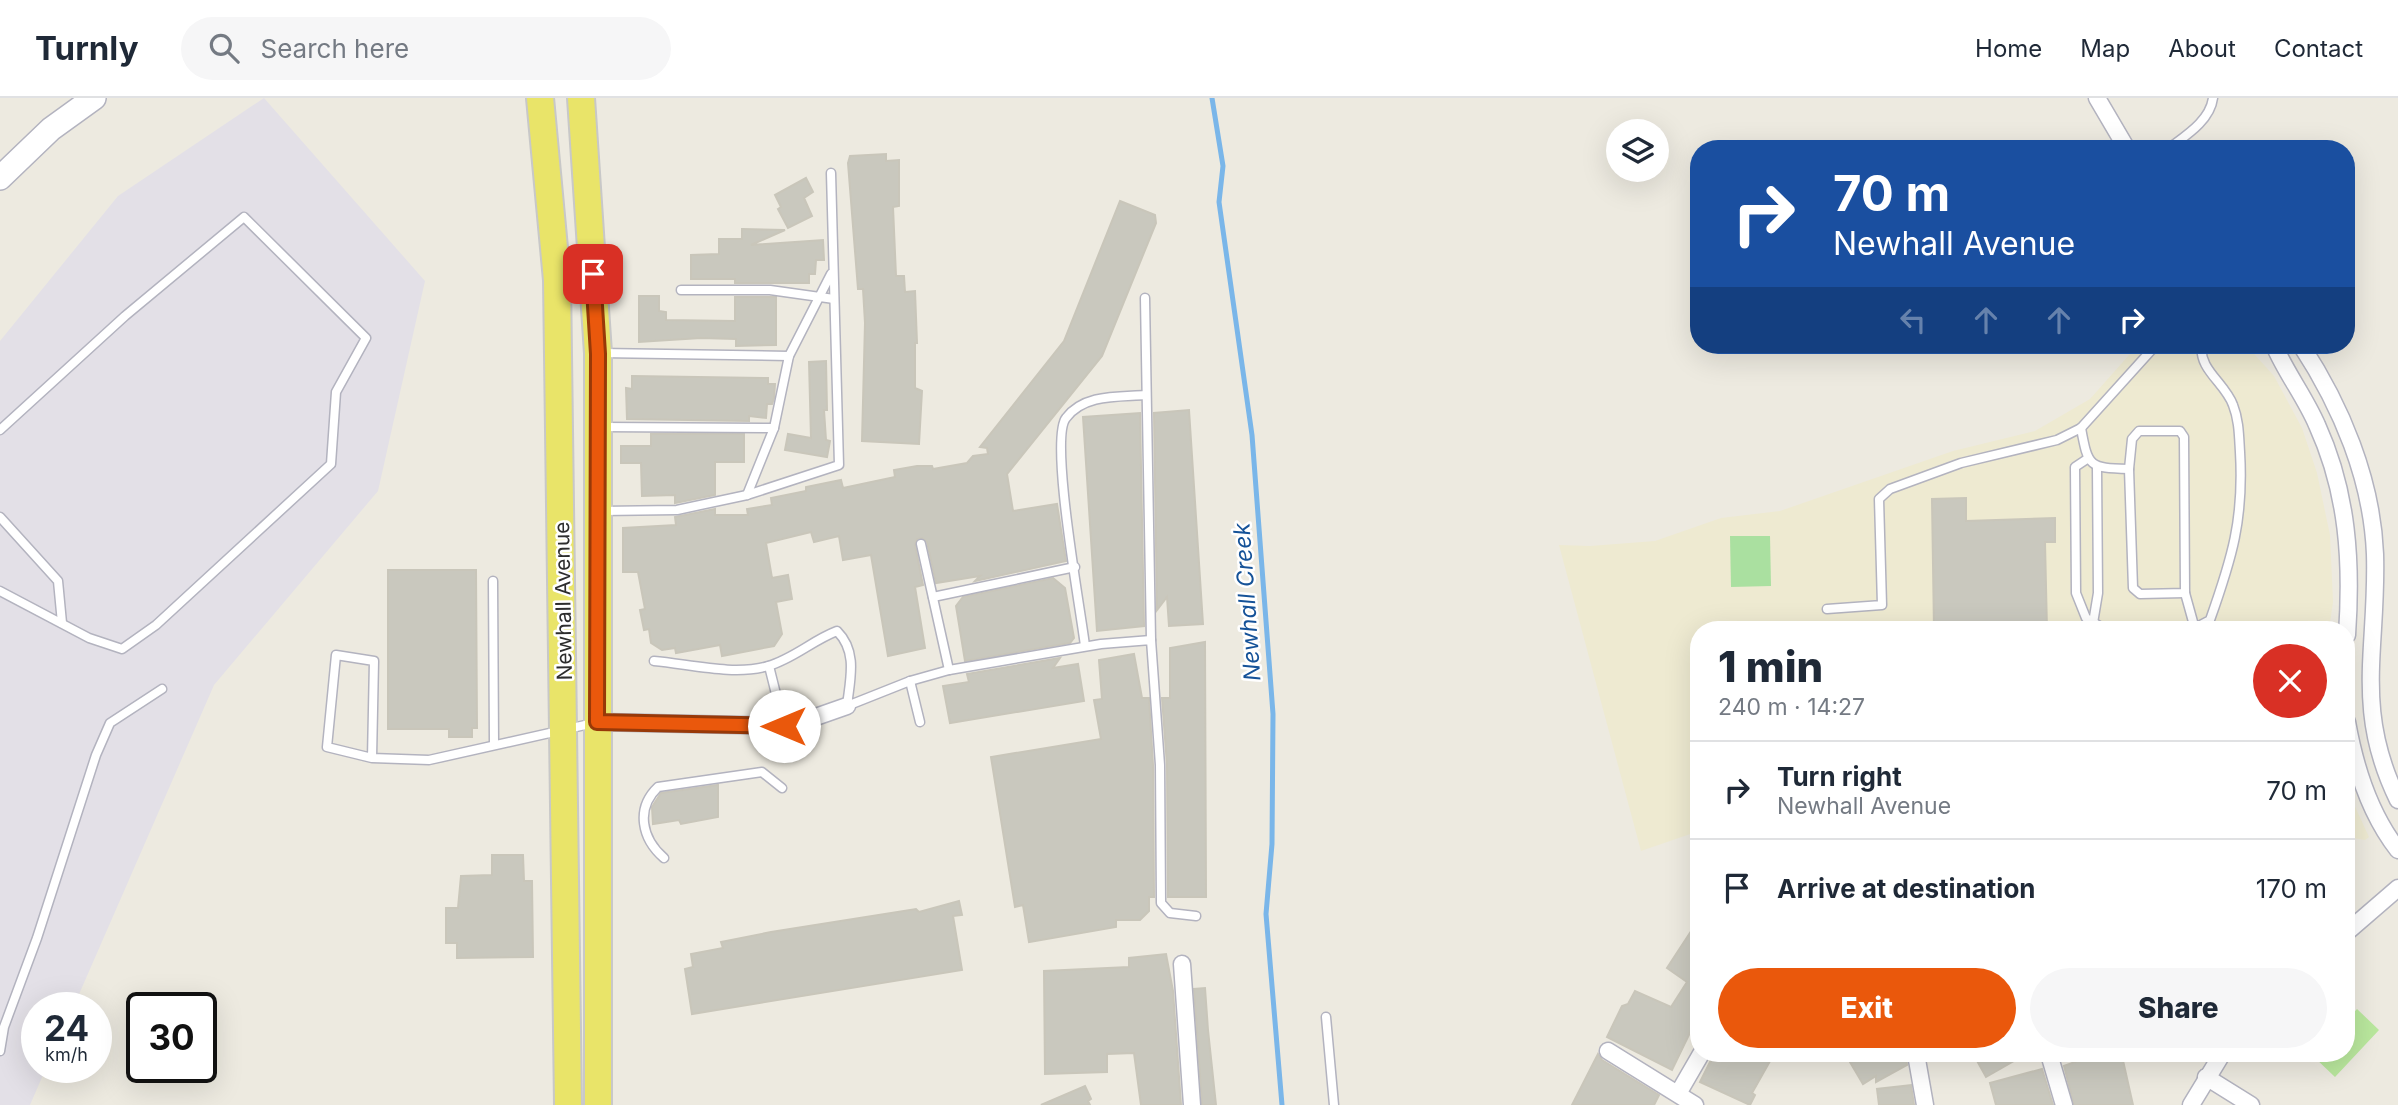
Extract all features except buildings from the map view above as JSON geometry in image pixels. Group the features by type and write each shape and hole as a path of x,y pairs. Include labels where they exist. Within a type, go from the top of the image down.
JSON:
{"main road":[{"name":"Newhall Avenue","path":"540,98 557,280 568,1092"},
{"name":"Newhall Avenue","path":"586,99 598,354 598,1105"},
{"path":"568,1092 598,1078"}],"street":[{"path":"0,178 51,129 94,98"},
{"path":"2096,98 2122,140"},
{"path":"2279,354 2318,426 2342,500 2351,574 2348,621"},
{"path":"2307,354 2325,382 2344,422 2368,503 2375,552 2369,702 2377,748 2398,800"},
{"path":"597,722 784,726 847,706"},
{"path":"2355,761 2365,790 2398,850"},
{"path":"2355,925 2398,888"},
{"path":"1182,964 1192,1105"},
{"path":"1608,1051 1679,1092 1695,1105"},
{"path":"1679,1092 1696,1062"},
{"path":"1917,1062 1924,1105"},
{"path":"2051,1062 2064,1105"},
{"path":"2191,1105 2216,1062"},
{"path":"2206,1077 2251,1105"}],"lane":[{"path":"2179,140 2212,108 2213,98"},
{"path":"597,511 677,510 747,495 839,465 831,173"},
{"path":"0,430 125,316 244,217 366,338 336,393 331,464 156,625 122,649 62,624 0,591"},
{"path":"747,495 774,428 789,356 833,271"},
{"path":"681,290 771,290 834,299"},
{"path":"1145,298 1151,640 1160,765 1161,903 1170,913 1196,916"},
{"path":"598,354 789,356"},
{"path":"1827,609 1882,605 1880,499 1890,489 1961,463 2057,440 2081,428 2148,354"},
{"path":"2201,354 2207,368 2232,403 2238,425 2241,504 2232,559 2208,621"},
{"path":"1085,646 1062,485 1060,438 1063,420 1082,404 1099,398 1145,395"},
{"path":"597,427 774,428"},
{"path":"2081,428 2087,459 2097,468 2129,469"},
{"path":"2185,593 2140,594 2133,588 2129,469 2132,439 2139,431 2180,431 2185,437 2185,593 2191,621"},
{"path":"2087,459 2075,467 2076,593 2079,607 2091,621"},
{"path":"2093,621 2098,593 2097,468"},
{"path":"0,517 58,581 62,624"},
{"path":"921,544 949,670"},
{"path":"933,597 1075,567"},
{"path":"493,581 494,744"},
{"path":"654,661 746,670 769,666 815,639 837,631 846,640 852,659 847,706 909,681 949,670 1085,646 1151,640"},
{"path":"372,758 374,661 336,655 327,747 372,758 429,760 597,722"},
{"path":"769,666 784,726"},
{"path":"909,681 920,722"},
{"path":"0,1051 4,1027 105,734 110,723 162,689"},
{"path":"664,858 651,846 645,834 643,815 648,797 658,788 762,772 782,788"},
{"path":"1326,1017 1334,1105"}],"shaded area":[{"path":"264,98 425,281 378,491 214,685 80,992 21,992 21,1083 40,1083 30,1105 0,1105 0,341 118,196"},
{"path":"2130,354 2254,354 2274,376 2302,428 2317,473 2330,535 2333,602 2330,621 1690,621 1690,834 1641,851 1559,545 1590,546 1655,541 1721,518 1780,511 1953,451 2035,431 2090,399"},
{"path":"2355,806 2369,837 2365,840 2355,838"}],"green space":[{"path":"1730,536 1770,536 1771,586 1731,587"},
{"path":"2357,1009 2379,1030 2355,1056"},
{"path":"2319,1062 2349,1062 2335,1077"}],"waterway":[{"name":"Newhall Creek","path":"1212,98 1223,166 1219,202 1252,435 1273,714 1272,844 1266,914 1282,1105"}],"route":[{"path":"593,274 598,354 597,722 784,726"}]}
